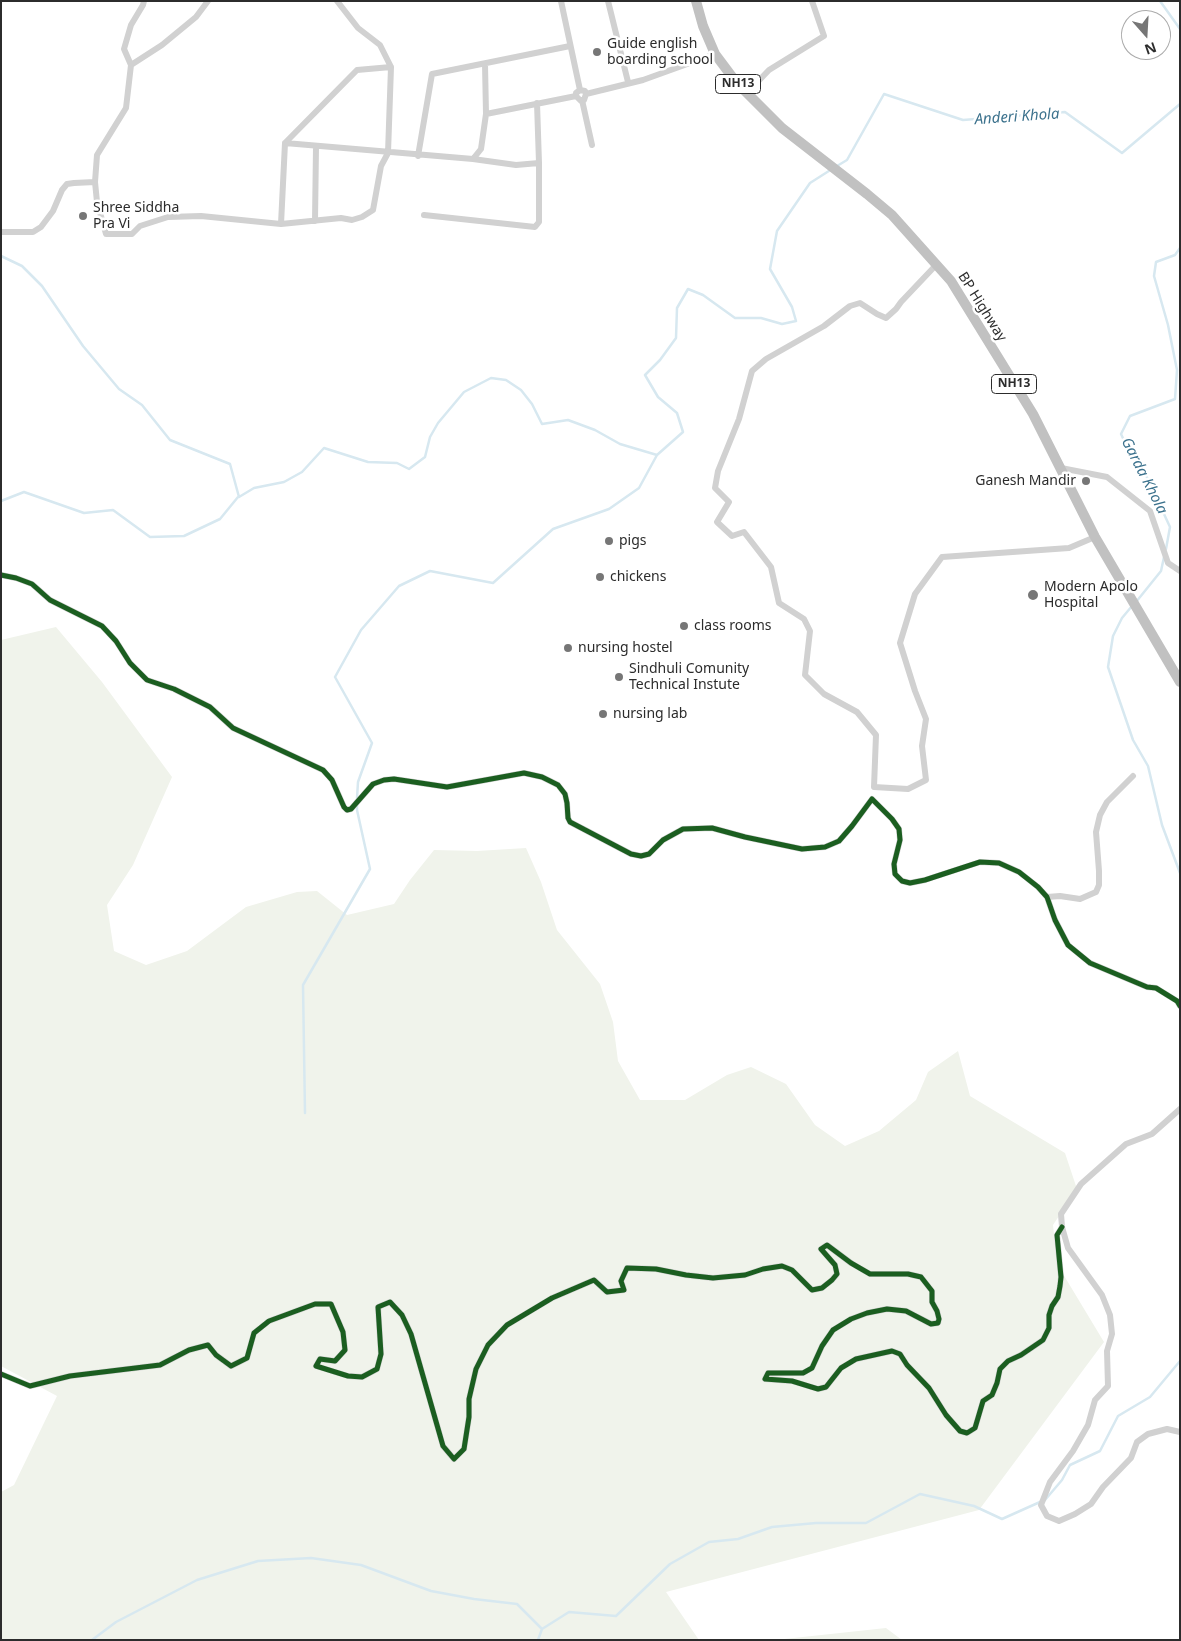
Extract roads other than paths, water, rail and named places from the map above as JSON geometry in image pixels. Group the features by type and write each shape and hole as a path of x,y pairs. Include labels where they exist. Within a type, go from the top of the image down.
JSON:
{"highway":[{"name":"BP Highway","path":"696,1 703,26 723,67 782,128 868,194 892,215 951,281 1032,414 1095,537 1180,682"}],"street":[{"path":"144,1 144,5 131,25 124,49 131,65 126,108 97,155 95,182 97,202 106,234 132,234 140,226 168,217 201,216 281,224 341,218 352,220 373,210 381,166 388,153 391,67 380,45 358,28 337,1"},
{"path":"131,65 162,45 196,17 208,1"},
{"path":"561,1 580,90"},
{"path":"608,1 628,82"},
{"path":"747,93 769,70 824,36 812,1"},
{"path":"418,156 432,74 570,46"},
{"path":"582,100 586,97 586,94 650,77 715,54"},
{"path":"473,160 481,150 486,114 485,64"},
{"path":"281,224 285,143 357,70 391,67"},
{"path":"580,90 585,91 586,94"},
{"path":"576,96 576,93 580,90"},
{"path":"486,114 576,96"},
{"path":"576,96 577,99 582,100"},
{"path":"582,100 592,145"},
{"path":"424,215 535,228 539,222 540,163 537,103"},
{"path":"285,143 516,165 540,163"},
{"path":"315,221 316,147"},
{"path":"1,232 33,232 41,227 53,211 62,190 67,184 95,182"},
{"path":"1,575 32,584 50,600 102,626 116,641 130,663 147,680 174,689 210,706 233,728 323,770 332,780 347,810 351,809 373,784 384,780 394,779 447,787 524,773 542,777 558,785 565,794 570,822 630,854 641,856 649,854 662,840 683,829 712,828 802,849 825,847 839,841 872,799 876,735 857,712 824,694 805,675 810,631 804,619 779,603 771,567 744,532 732,536 717,522 729,502 715,488 718,471 739,420 752,371 766,359 824,326 850,306 860,303 886,318 937,264"},
{"path":"1060,468 1107,477 1150,511 1168,563 1180,571"},
{"path":"874,787 908,790 926,780 922,746 926,719 900,644 915,594 942,557 1069,548 1095,537"},
{"path":"1047,897 1060,896 1080,899 1096,892 1099,871 1096,832 1100,815 1107,802 1133,776"},
{"path":"872,799 899,829 900,840 894,864 895,874 902,881 925,880 980,862 999,862 1019,872 1038,887 1047,897 1055,920 1068,945 1090,963 1146,987 1156,988 1177,1001 1180,1006"},
{"path":"1180,1109 1152,1134 1126,1144 1081,1184 1061,1214 1062,1227 1068,1248 1102,1295 1110,1315 1112,1334 1107,1351 1108,1386 1095,1400 1088,1425 1073,1451 1050,1482 1041,1505 1047,1516 1059,1521 1091,1504 1103,1487 1131,1458 1137,1442 1148,1434 1167,1428 1180,1432"},
{"path":"1,1374 30,1386 70,1376 160,1364 189,1350 208,1346 216,1355 231,1366 247,1358 254,1333 269,1321 315,1304 330,1304 342,1332 345,1350 335,1361 320,1359 316,1366 348,1376 362,1377 377,1369 381,1354 378,1306 390,1302 402,1315 411,1334 443,1446 454,1459 464,1450 469,1417 469,1399 476,1369 488,1345 508,1325 552,1298 594,1280 607,1292 624,1290 621,1281 627,1268 656,1268 686,1276 713,1278 745,1275 763,1269 782,1266 792,1270 812,1290 822,1288 837,1274 834,1265 821,1250 826,1245 870,1274 908,1274 921,1277 932,1291 932,1302 939,1318 938,1323 931,1324 906,1311 887,1309 867,1313 851,1319 834,1330 822,1346 812,1368 803,1373 768,1373 765,1379 792,1382 818,1389 826,1387 841,1368 856,1359 892,1352 900,1354 907,1365 929,1388 946,1415 960,1431 968,1433 975,1428 983,1401 992,1395 1000,1369 1008,1361 1021,1355 1043,1340 1050,1328 1049,1315 1058,1297 1060,1286 1057,1235 1062,1227"}],"waterway":[{"path":"1160,1 1180,29"},
{"name":"Anderi Khola","path":"837,166 847,160 884,94 963,120 1065,112 1122,153 1180,104"},
{"path":"357,798 358,782 372,743 335,677 361,630 399,586 430,571 493,583 553,529 609,509 639,488 657,455 683,432 677,413 658,397 645,375 660,360 676,338 677,308 688,289 703,295 735,318 761,318 782,324 796,321 792,307 770,269 777,231 810,183 832,169"},
{"name":"Garda Khola","path":"1166,549 1170,527 1145,473 1129,451 1121,434 1130,416 1175,399 1177,370 1168,325 1154,276 1156,262 1175,255 1180,248"},
{"path":"1,256 22,266 42,286 83,346 119,389 142,405 170,440 230,464 239,497 254,488 284,482 302,472 324,448 368,462 397,463 409,469 425,457 430,437 438,423 464,392 491,378 506,380 521,390 532,404 542,424 568,420 595,430 620,444 657,455"},
{"path":"1,501 24,492 84,513 113,510 150,537 184,536 220,519 238,497"},
{"name":"Garda Khola","path":"1136,602 1161,571 1164,557"},
{"name":"Garda Khola","path":"1132,606 1122,618 1113,636 1108,667 1133,740 1148,766 1162,825 1180,873"},
{"path":"305,1113 303,985 370,869 357,804"},
{"path":"1045,1500 1062,1480 1070,1465 1100,1451 1118,1416 1150,1397 1180,1361"},
{"path":"538,1640 542,1629 569,1612 616,1616 670,1564 709,1542 738,1539 772,1527 816,1523 866,1523 920,1494 974,1506 1002,1519 1040,1502"},
{"path":"92,1640 116,1622 197,1580 258,1561 311,1558 361,1565 431,1591 517,1604 542,1629"}],"place":[{"name":"Guide english boarding school","path":"597,52"},
{"name":"Shree Siddha Pra Vi","path":"83,216"},
{"name":"Ganesh Mandir","path":"1086,481"},
{"name":"pigs","path":"609,541"},
{"name":"chickens","path":"600,577"},
{"name":"Modern Apolo Hospital","path":"1033,595"},
{"name":"class rooms","path":"684,626"},
{"name":"nursing hostel","path":"568,648"},
{"name":"Sindhuli Comunity Technical Instute","path":"619,677"},
{"name":"nursing lab","path":"603,714"}]}
